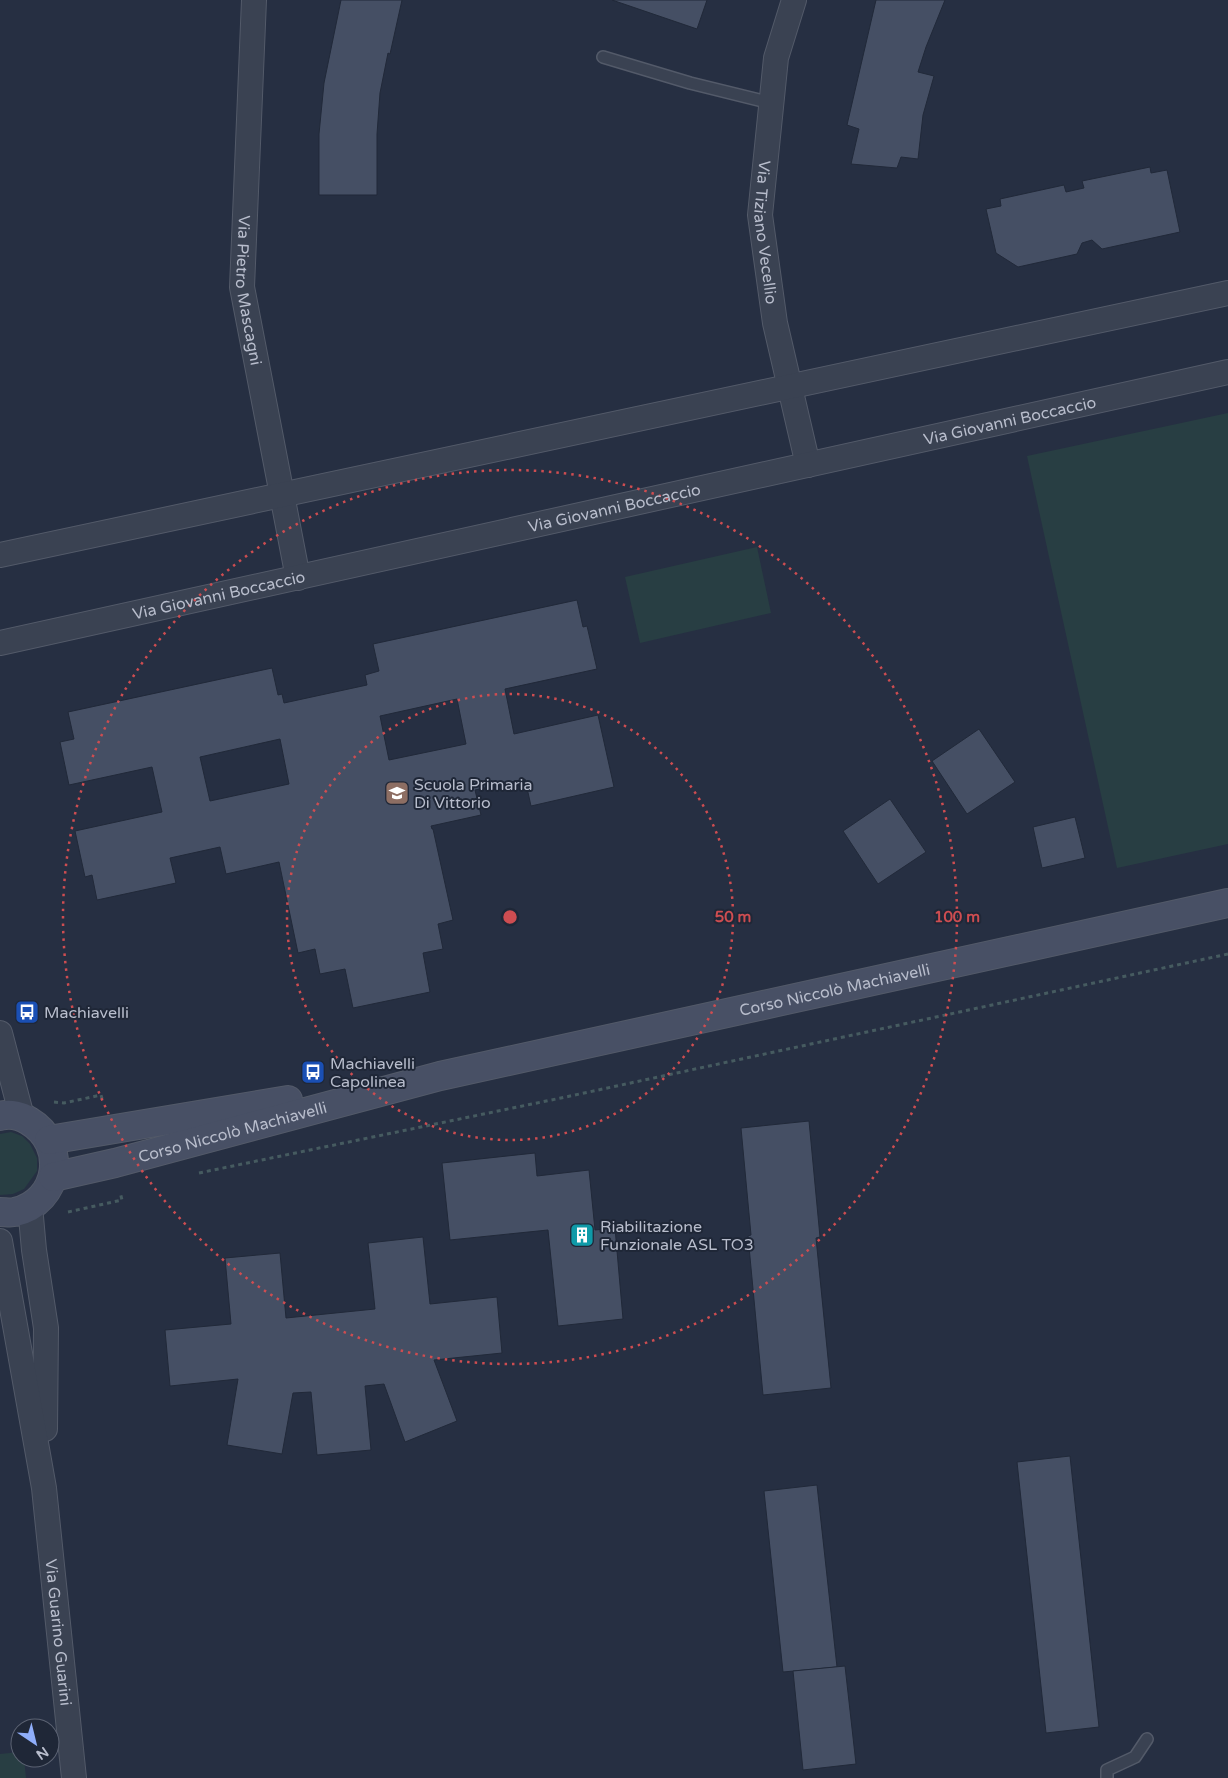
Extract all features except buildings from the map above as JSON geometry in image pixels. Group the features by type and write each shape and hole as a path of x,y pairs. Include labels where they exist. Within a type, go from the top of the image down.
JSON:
{"street":[{"name":"Via Pietro Mascagni","path":"254,0 242,287 298,578"},
{"name":"Via Tiziano Vecellio","path":"794,0 776,58 760,215 775,324 808,465"},
{"path":"0,555 1228,293"},
{"name":"Via Giovanni Boccaccio","path":"0,643 1228,372"},
{"name":"Corso Niccolò Machiavelli","path":"54,1177 440,1076 1228,903"},
{"path":"0,1032 11,1116 38,1126 49,1140 55,1158 54,1177 43,1195 30,1206 14,1213 0,1212"},
{"name":"Corso Niccolò Machiavelli","path":"49,1140 440,1076"},
{"name":"Via Guarino Guarini","path":"30,1206 34,1250 46,1328 44,1488"},
{"name":"Via Guarino Guarini","path":"0,1241 44,1488 74,1778"}],"lane":[{"path":"603,57 690,83 771,103"},
{"path":"1107,1778 1107,1770 1135,1757 1147,1739"}],"path":[{"path":"197,1174 561,1098 1228,954"}],"green space":[{"path":"1228,413 1228,844 1117,868 1027,456"},
{"path":"757,547 771,613 640,643 625,577"},
{"path":"11,1132 22,1136 30,1144 37,1158 37,1171 24,1189 13,1194 0,1195 0,1134"},
{"path":"10,1753 10,1768 25,1768 26,1778 0,1778 0,1754"}],"place":[{"name":"Scuola Primaria Di Vittorio","path":"397,793"},
{"name":"Machiavelli","path":"27,1012"},
{"name":"Machiavelli Capolinea","path":"313,1072"},
{"name":"Riabilitazione Funzionale ASL TO3","path":"582,1235"}]}
